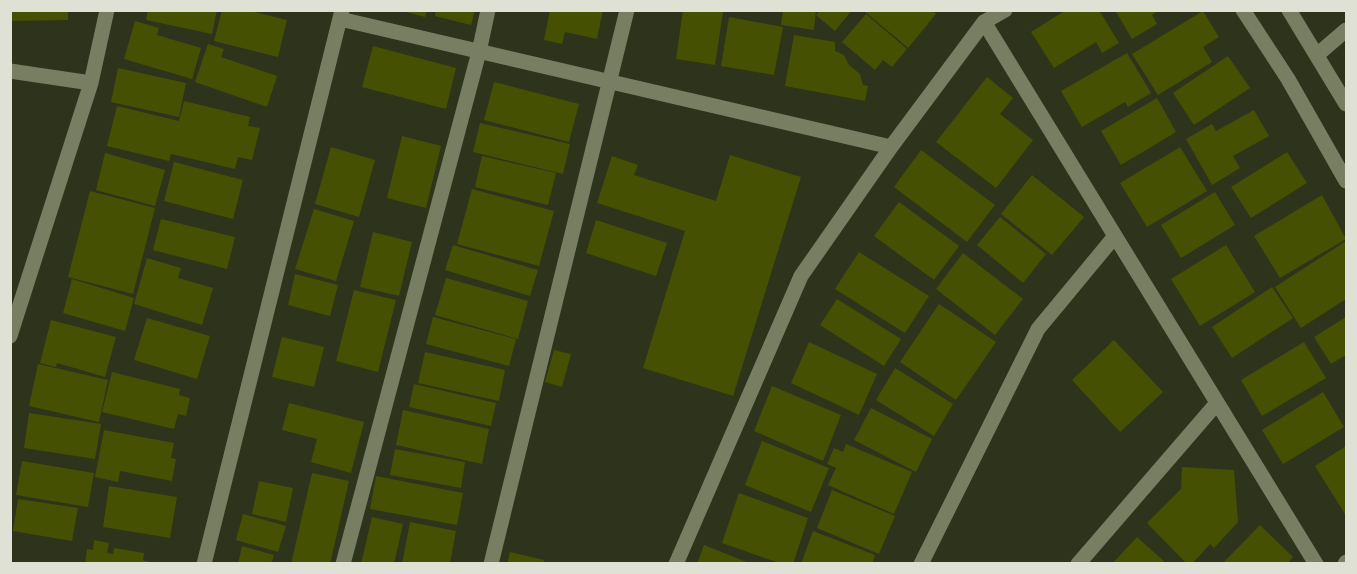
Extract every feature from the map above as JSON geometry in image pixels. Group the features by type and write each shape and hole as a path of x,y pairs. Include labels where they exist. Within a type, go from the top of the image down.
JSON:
{"street":[{"path":"10,336 91,83 107,10"},
{"path":"343,564 480,52 488,10"},
{"path":"491,564 627,10"},
{"path":"676,564 801,276 891,147 984,22 1005,10"},
{"path":"1243,10 1288,79 1347,181"},
{"path":"1289,10 1347,104"},
{"path":"204,564 341,15 480,52 891,147"},
{"path":"984,22 1316,564"},
{"path":"1317,55 1347,30"},
{"path":"10,71 91,83"},
{"path":"921,564 1038,328 1115,236"},
{"path":"1078,564 1217,403"}],"building":[{"path":"10,10 68,10 68,20 10,21"},
{"path":"148,10 217,10 212,34 146,20"},
{"path":"222,10 247,10 287,20 278,57 214,41"},
{"path":"399,10 427,10 425,17"},
{"path":"436,10 475,10 471,25 435,16"},
{"path":"550,10 603,10 597,39 565,32 562,44 544,40"},
{"path":"683,10 723,12 715,65 676,59"},
{"path":"783,10 816,10 814,30 781,25"},
{"path":"820,10 852,10 835,31 816,15"},
{"path":"863,10 932,10 936,14 908,48"},
{"path":"1066,10 1099,10 1119,43 1102,53 1096,42 1054,68 1031,32"},
{"path":"1115,10 1159,10 1152,15 1157,24 1132,39"},
{"path":"1203,11 1219,37 1203,47 1212,62 1158,95 1132,54"},
{"path":"866,14 907,49 892,67 883,60 875,70 842,42"},
{"path":"729,17 783,27 774,75 721,66"},
{"path":"135,21 159,28 157,35 201,48 192,79 124,59"},
{"path":"794,35 835,42 835,51 844,55 849,65 860,74 863,85 868,86 865,101 785,86"},
{"path":"208,44 224,49 221,57 277,76 267,107 195,82"},
{"path":"373,46 456,68 446,109 362,87"},
{"path":"1127,53 1151,93 1128,107 1125,102 1082,127 1061,91"},
{"path":"1228,56 1250,88 1194,125 1173,93"},
{"path":"118,68 186,83 179,117 111,102"},
{"path":"987,77 1013,98 1000,114 1033,140 996,188 936,142"},
{"path":"494,82 579,104 569,142 484,120"},
{"path":"1157,98 1176,132 1121,165 1101,131"},
{"path":"184,101 250,117 248,126 260,128 252,160 238,157 235,169 171,154 169,161 107,146 117,106 179,121"},
{"path":"1254,110 1269,136 1233,156 1240,168 1212,185 1186,139 1212,124 1216,131"},
{"path":"480,123 570,144 563,174 473,152"},
{"path":"402,136 441,146 426,208 387,198"},
{"path":"331,147 375,160 359,217 315,204"},
{"path":"1180,147 1207,191 1147,227 1120,183"},
{"path":"921,150 995,205 967,242 894,187"},
{"path":"1287,152 1307,183 1251,218 1231,187"},
{"path":"105,153 165,170 155,206 96,190"},
{"path":"730,155 801,177 733,396 643,368 685,231 597,203 612,156 638,165 634,175 716,201"},
{"path":"482,156 556,173 548,205 475,187"},
{"path":"174,162 243,180 233,219 164,201"},
{"path":"1032,175 1084,217 1052,255 1001,214"},
{"path":"472,189 554,211 539,266 457,244"},
{"path":"90,191 155,208 133,294 68,277"},
{"path":"1215,192 1235,225 1181,258 1161,225"},
{"path":"1322,195 1346,239 1280,278 1254,236"},
{"path":"899,202 959,246 934,280 874,236"},
{"path":"314,209 354,221 336,281 295,269"},
{"path":"1000,217 1046,254 1023,283 977,245"},
{"path":"161,219 235,237 227,269 153,250"},
{"path":"596,220 667,243 656,276 586,253"},
{"path":"373,232 412,242 399,296 360,287"},
{"path":"1346,241 1346,299 1301,328 1275,287"},
{"path":"453,245 538,270 530,296 445,270"},
{"path":"1226,245 1255,292 1200,326 1171,279"},
{"path":"859,252 929,296 905,333 835,289"},
{"path":"963,253 1023,299 995,335 936,289"},
{"path":"147,258 181,268 178,278 213,288 202,325 134,304"},
{"path":"295,274 338,285 330,316 288,305"},
{"path":"446,278 528,301 518,339 435,315"},
{"path":"72,279 134,298 125,331 63,313"},
{"path":"1272,287 1293,318 1232,358 1212,327"},
{"path":"354,290 396,300 378,372 336,361"},
{"path":"837,299 901,339 884,366 820,325"},
{"path":"939,304 996,342 956,400 900,362"},
{"path":"433,317 516,339 509,366 426,344"},
{"path":"1346,317 1346,355 1331,364 1314,337"},
{"path":"147,318 210,336 197,379 134,360"},
{"path":"51,320 116,337 105,377 57,363 56,367 40,363"},
{"path":"282,337 324,347 314,387 272,377"},
{"path":"1114,340 1163,392 1120,432 1072,380"},
{"path":"809,342 877,374 859,415 791,383"},
{"path":"1304,342 1326,378 1262,416 1241,380"},
{"path":"554,350 571,354 562,387 545,382"},
{"path":"425,352 505,370 499,401 418,383"},
{"path":"38,364 108,380 99,422 29,406"},
{"path":"895,368 953,404 934,436 876,400"},
{"path":"112,372 180,389 179,395 190,398 186,416 178,414 174,429 102,412"},
{"path":"414,384 496,403 491,426 409,407"},
{"path":"772,386 841,415 823,461 754,431"},
{"path":"1323,392 1344,427 1283,464 1262,430"},
{"path":"289,403 364,422 351,473 311,462 317,439 282,430"},
{"path":"871,408 932,439 916,472 854,440"},
{"path":"403,410 489,429 482,464 396,445"},
{"path":"29,413 101,424 95,459 24,448"},
{"path":"104,430 174,443 171,458 176,459 172,481 120,471 118,482 95,477"},
{"path":"762,441 829,468 811,512 745,485"},
{"path":"846,444 912,472 894,514 828,485 836,468 827,464 834,448 843,452"},
{"path":"1346,446 1346,513 1345,514 1315,466"},
{"path":"395,449 465,462 461,488 390,475"},
{"path":"22,461 94,473 88,507 16,495"},
{"path":"1182,467 1234,470 1238,522 1214,548 1210,544 1192,564 1187,564 1147,523 1181,489"},
{"path":"312,473 349,481 330,564 291,564"},
{"path":"376,476 463,493 457,525 370,509"},
{"path":"259,481 293,488 286,522 252,514"},
{"path":"109,486 177,497 170,538 103,527"},
{"path":"832,490 895,516 879,554 817,528"},
{"path":"739,493 808,518 793,564 782,564 722,543"},
{"path":"18,499 78,508 72,541 13,531"},
{"path":"243,514 286,526 278,552 236,540"},
{"path":"372,517 403,524 394,564 361,564"},
{"path":"410,522 456,531 450,564 402,564"},
{"path":"1260,525 1293,557 1287,564 1222,564"},
{"path":"813,531 875,555 872,564 801,564"},
{"path":"1137,537 1167,564 1112,564"},
{"path":"94,540 109,543 107,553 113,554 114,548 144,553 143,560 157,564 85,564 87,549 93,550"},
{"path":"704,545 749,563 749,564 697,564"},
{"path":"242,546 274,555 271,564 238,564"},
{"path":"510,552 544,560 543,564 507,564"}]}
